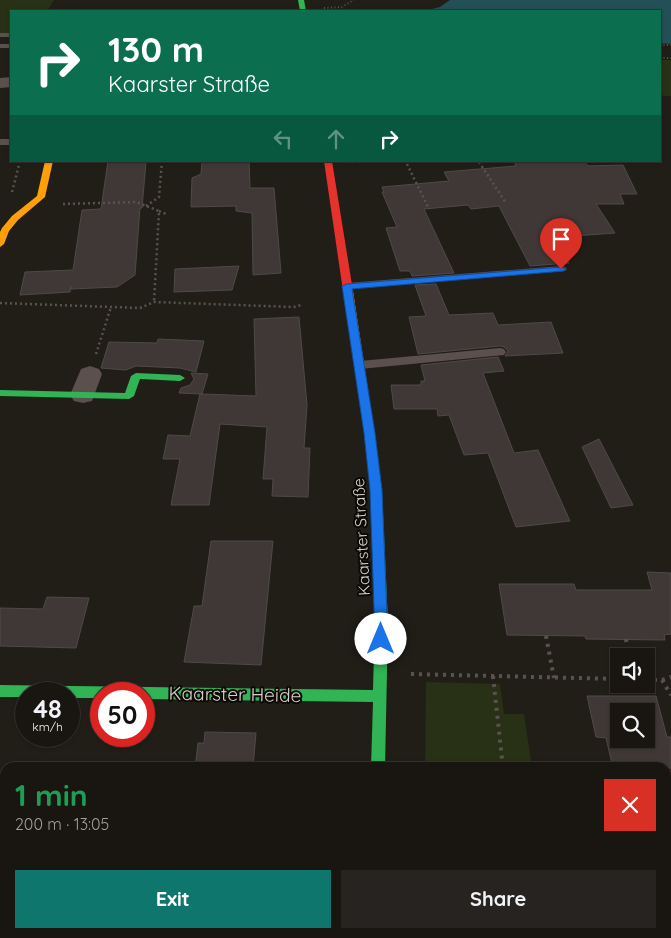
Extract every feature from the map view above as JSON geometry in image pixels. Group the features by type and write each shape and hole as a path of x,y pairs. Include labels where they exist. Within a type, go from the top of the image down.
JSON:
{"main road":[{"path":"0,244 7,218 32,204 41,196 49,162"},
{"name":"Kaarster Straße","path":"328,162 360,365 376,490 382,622 378,762"},
{"path":"0,393 86,385 129,396 136,376 180,378"},
{"name":"Kaarster Heide","path":"0,691 380,696"}],"lane":[{"path":"347,286 561,269"},
{"path":"360,365 500,352"}],"path":[{"path":"302,6 342,7 354,0"},
{"path":"146,206 159,197 162,162"},
{"path":"347,162 348,167"},
{"path":"479,162 506,203"},
{"path":"407,164 429,209"},
{"path":"32,204 136,202 166,214"},
{"path":"154,302 159,211"},
{"path":"0,303 140,308 154,302 294,308 301,305"},
{"path":"546,636 554,678"},
{"path":"626,639 627,648"},
{"path":"380,674 610,680"},
{"path":"493,676 502,762"},
{"path":"655,680 671,677"},
{"path":"662,680 671,695"}],"green space":[{"path":"0,0 54,0 48,10 10,10 10,33 0,33"},
{"path":"661,60 671,60 671,96 663,96 661,91"},
{"path":"426,682 500,684 504,714 524,714 531,762 425,762"}],"water":[{"path":"450,0 671,0 671,44 661,43 661,10 428,10 440,7"}],"building":[{"path":"108,162 146,162 142,208 140,208 135,275 117,287 71,289 71,286 70,292 20,295 25,272 73,270 82,210 101,209"},
{"path":"202,162 249,162 250,188 274,188 281,273 253,275 252,213 236,211 236,206 191,207 192,178 201,174"},
{"path":"514,162 585,162 588,166 623,165 637,194 620,194 624,204 596,204 615,233 574,236 579,244 559,246 569,263 530,266 499,206 471,209 468,205 424,209 454,273 412,276 410,271 400,271 386,228 397,227 382,192 384,192 382,187 449,181 444,172 516,166"},
{"path":"239,266 232,290 174,292 175,269"},
{"path":"436,284 449,315 493,313 498,325 551,322 563,353 505,356 508,351 500,346 418,354 409,317 426,316 415,285"},
{"path":"299,317 307,405 304,448 310,448 308,497 272,496 273,479 263,479 267,427 220,424 209,505 171,505 180,459 163,459 168,435 190,436 200,394 256,396 254,319"},
{"path":"158,339 204,341 196,372 180,368 136,366 126,370 101,368 109,342 157,343"},
{"path":"498,357 504,371 483,373 514,453 538,450 570,521 516,527 488,453 464,455 449,415 438,416 437,409 394,409 391,385 421,385 421,381 425,381 421,365"},
{"path":"191,373 208,374 202,394 179,393 181,388 190,385 194,379"},
{"path":"599,439 633,505 611,508 582,447"},
{"path":"211,541 273,541 261,665 184,662 194,606 202,606"},
{"path":"647,572 671,573 671,634 664,635 665,640 507,635 499,584 574,584 576,590 652,590"},
{"path":"47,597 89,598 76,648 0,646 0,608 43,609"},
{"path":"587,696 656,696 667,737 671,737 671,762 612,762 606,738 596,737"},
{"path":"205,732 256,733 254,762 196,762 198,743 204,743"}],"traffic: fast":[{"path":"301,0 303,10"},
{"path":"0,393 129,396 136,376 180,378"},
{"path":"371,442 376,490 382,622 378,762"},
{"path":"0,691 380,696"}],"traffic: slow":[{"path":"0,244 5,230 15,218 41,197 49,162"},
{"path":"348,291 371,442"}],"traffic: jam":[{"path":"328,162 348,291"}],"route":[{"path":"381,639 382,622 376,490 370,433 347,286 561,269"}]}
